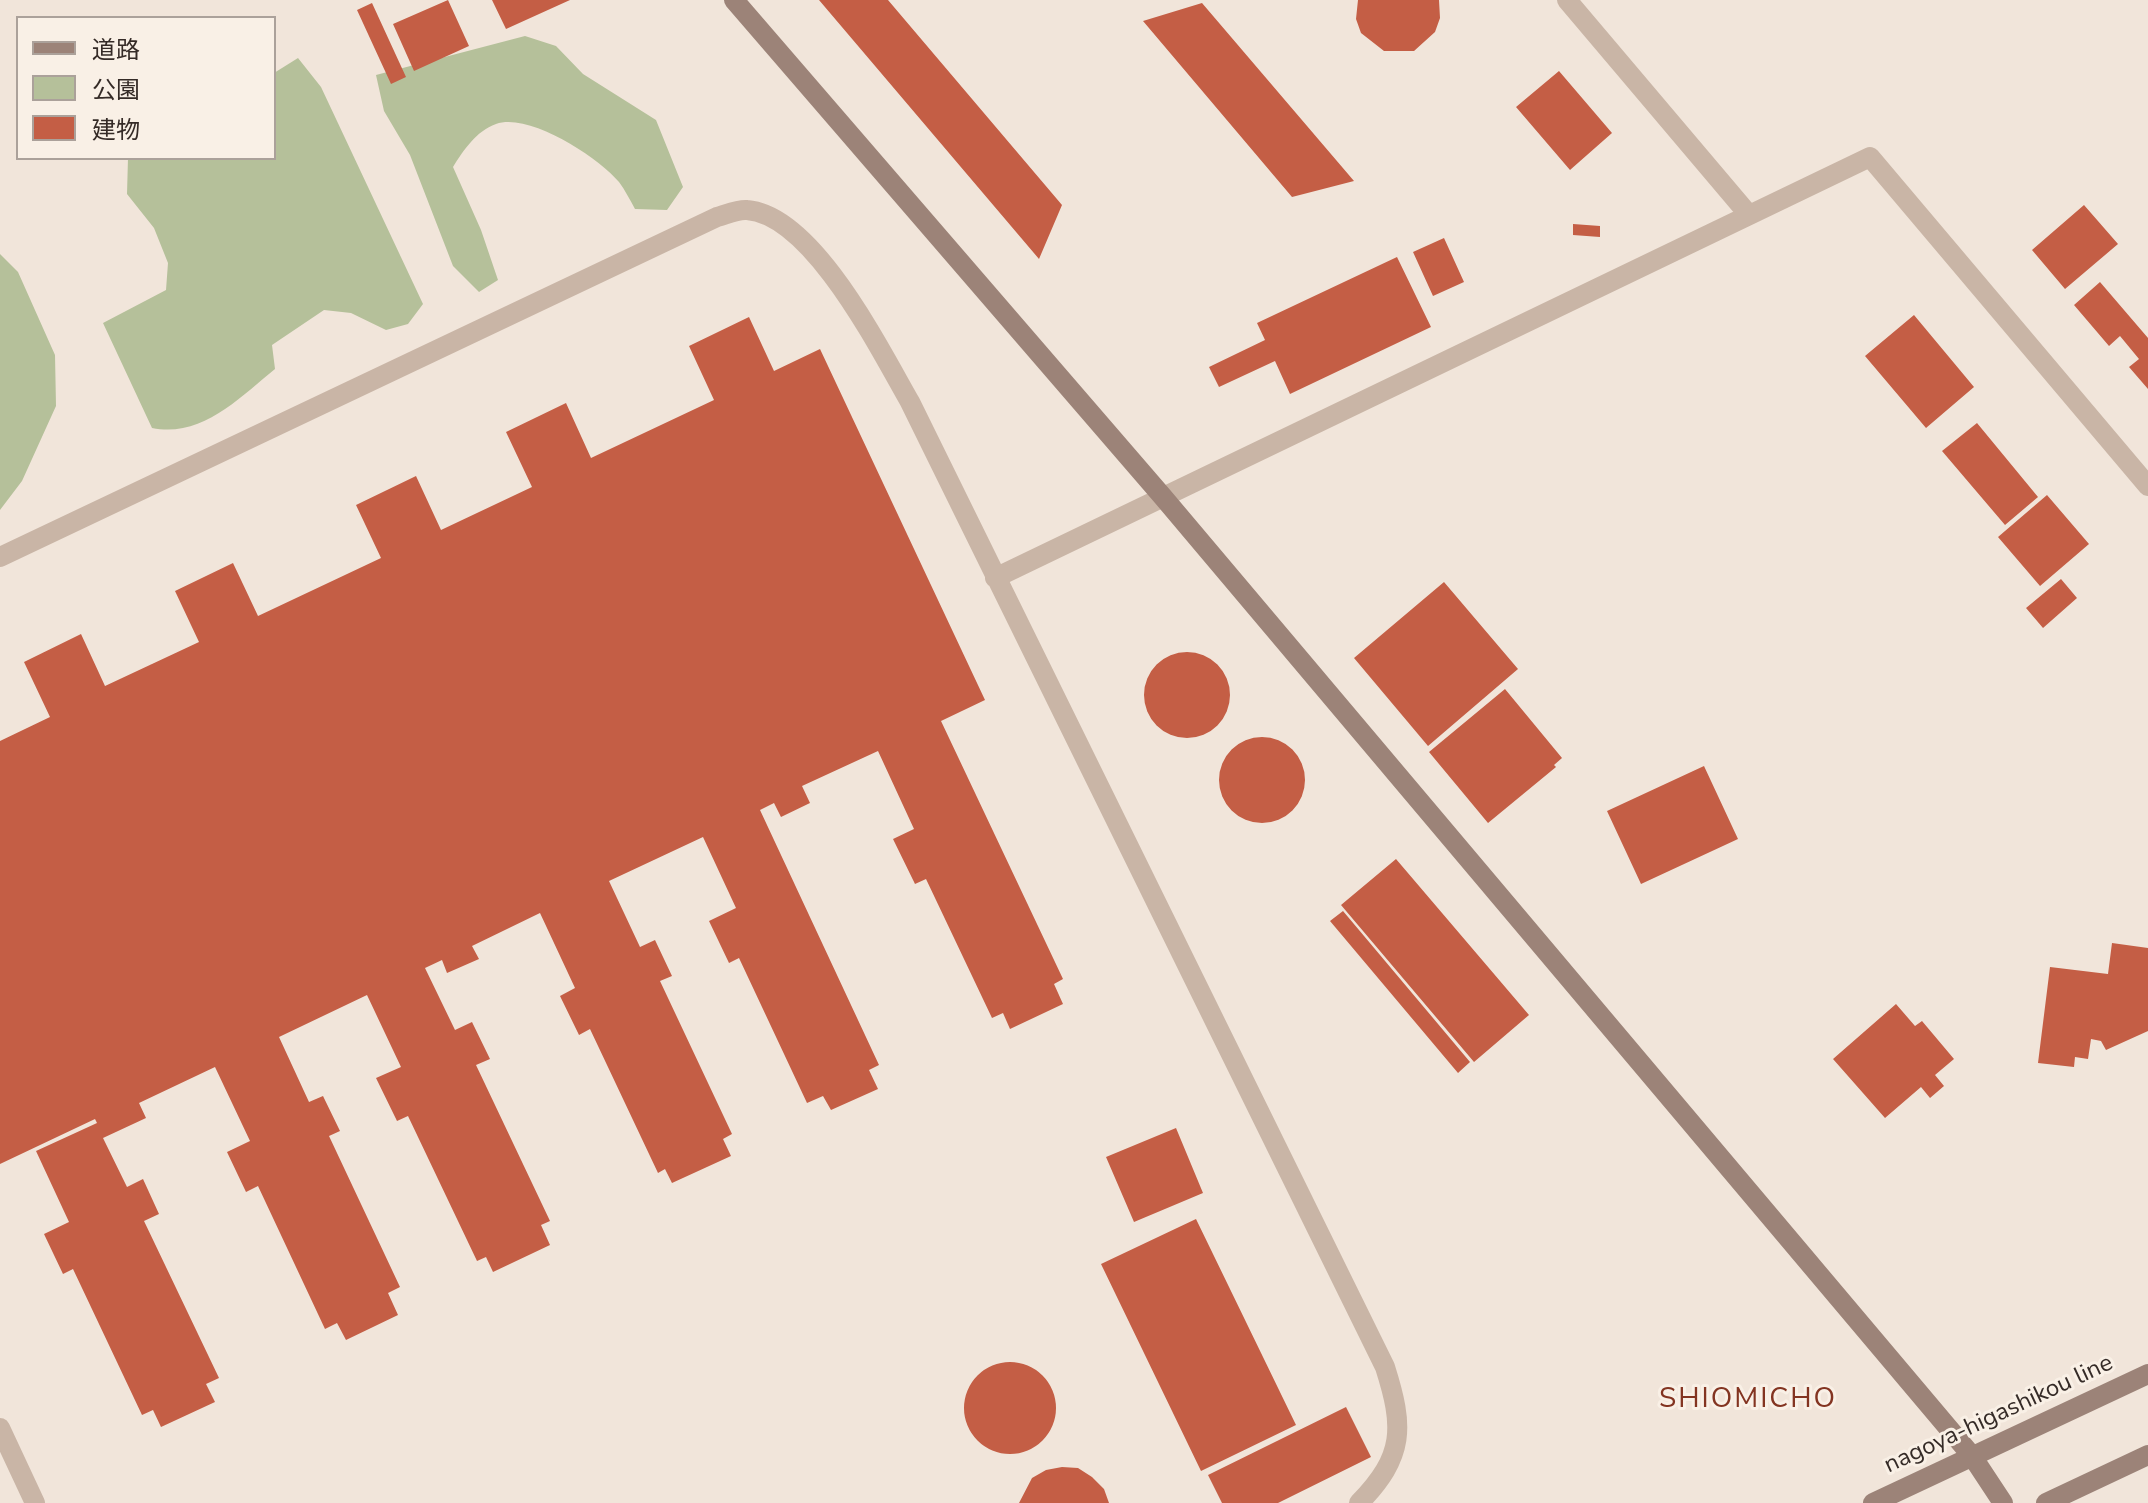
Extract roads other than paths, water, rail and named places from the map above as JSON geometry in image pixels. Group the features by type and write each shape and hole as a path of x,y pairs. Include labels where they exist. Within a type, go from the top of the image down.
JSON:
{"street":[{"path":"734,0 1163,497 1972,1456 2003,1503"},
{"name":"nagoya-higashikou line","path":"1873,1503 2148,1374"},
{"path":"2046,1503 2148,1455"}],"lane":[{"path":"1567,0 1749,215"},
{"path":"995,578 1870,157 2148,486"},
{"path":"0,557 717,217 746,210 779,222 815,254 843,287 910,402 1385,1367 1399,1411 1397,1448 1379,1482 1359,1503"},
{"path":"0,1428 35,1503"}],"district":[{"name":"SHIOMICHO","path":"1748,1400"}]}
